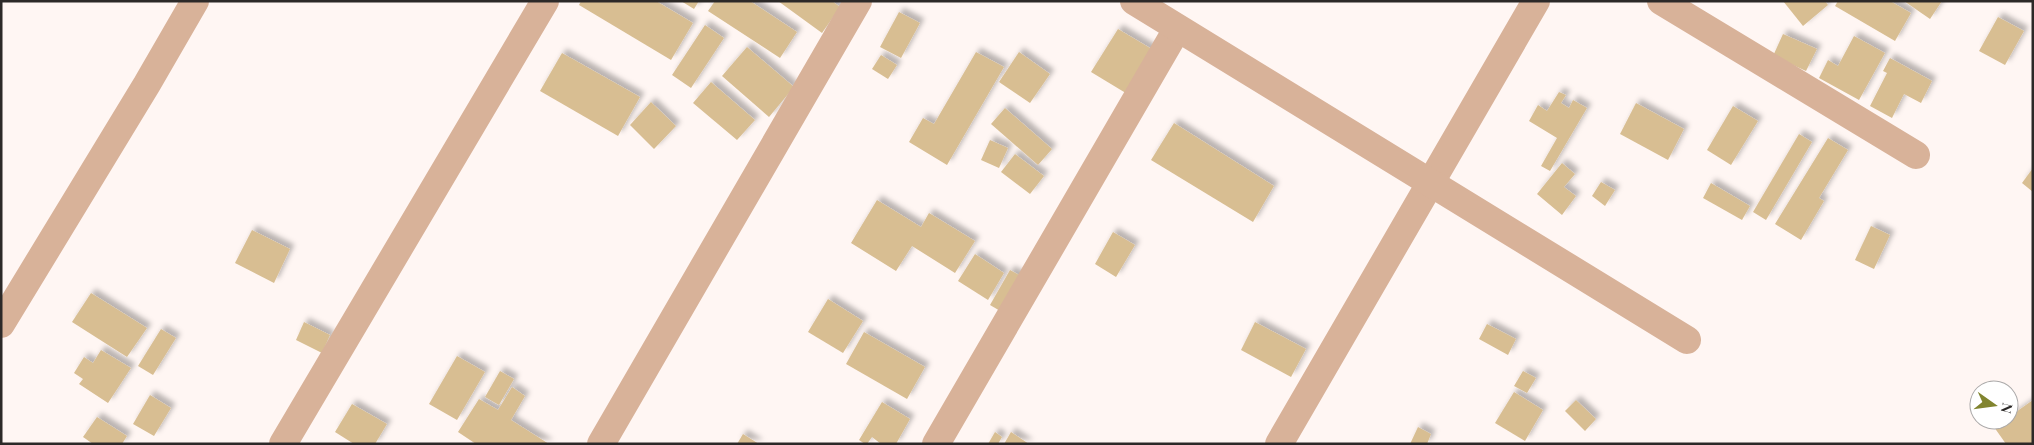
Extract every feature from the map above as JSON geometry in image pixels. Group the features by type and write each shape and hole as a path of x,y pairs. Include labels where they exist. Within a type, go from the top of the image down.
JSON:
{"street":[{"path":"1,324 147,84 194,1"},
{"path":"283,444 545,1"},
{"path":"600,444 858,1"},
{"path":"1134,1 1687,340"},
{"path":"1279,444 1536,1"},
{"path":"1661,1 1916,155"},
{"path":"936,444 1177,29"}],"building":[{"path":"581,1 656,1 693,23 671,60 579,5"},
{"path":"681,1 699,1 694,9"},
{"path":"715,1 750,1 797,32 780,58 708,11"},
{"path":"778,1 832,1 840,7 822,33"},
{"path":"1783,1 1825,1 1828,5 1803,26"},
{"path":"1838,1 1890,1 1911,13 1895,41 1835,6"},
{"path":"1904,1 1942,1 1930,19"},
{"path":"899,12 920,23 901,58 880,47"},
{"path":"1998,17 2024,31 2005,65 1979,51"},
{"path":"705,25 724,38 691,88 672,75"},
{"path":"1118,29 1155,51 1129,95 1091,72"},
{"path":"1783,34 1817,49 1806,71 1773,56"},
{"path":"1854,36 1885,53 1859,100 1819,78 1828,60 1838,66"},
{"path":"747,47 794,87 769,117 722,76"},
{"path":"976,52 1004,67 947,165 909,142 923,118 934,124"},
{"path":"1019,52 1050,74 1030,103 999,82"},
{"path":"562,53 640,97 618,136 540,91"},
{"path":"881,55 897,65 888,79 872,69"},
{"path":"1890,58 1932,81 1921,103 1904,94 1892,118 1870,106 1887,73 1883,71"},
{"path":"711,82 755,120 737,140 693,103"},
{"path":"1559,92 1566,95 1561,103 1569,108 1573,100 1587,108 1550,171 1541,166 1557,138 1529,121 1538,105 1547,111"},
{"path":"651,102 676,126 654,149 630,125"},
{"path":"1636,103 1684,129 1668,160 1620,134"},
{"path":"1733,106 1758,121 1731,165 1707,150"},
{"path":"1005,108 1052,149 1038,165 991,124"},
{"path":"1174,123 1274,186 1253,222 1151,160"},
{"path":"1799,134 1812,142 1766,220 1753,212"},
{"path":"1828,138 1848,150 1819,198 1824,201 1801,240 1775,224"},
{"path":"990,140 1008,148 999,168 981,160"},
{"path":"1015,154 1044,176 1030,194 1001,172"},
{"path":"1562,163 1575,174 1564,187 1576,196 1562,215 1537,194"},
{"path":"2033,168 2033,192 2022,183"},
{"path":"1601,182 1615,190 1605,206 1592,196"},
{"path":"1711,183 1750,206 1742,220 1703,198"},
{"path":"877,200 921,227 929,213 975,241 955,273 912,246 896,271 851,243"},
{"path":"1871,226 1890,235 1874,269 1855,260"},
{"path":"252,230 290,249 274,283 235,263"},
{"path":"1113,232 1135,245 1116,277 1095,264"},
{"path":"975,254 1004,273 988,300 958,281"},
{"path":"1010,270 1028,280 1007,315 990,305"},
{"path":"91,293 147,328 127,357 72,322"},
{"path":"828,299 863,321 843,353 808,332"},
{"path":"304,322 330,335 322,353 296,340"},
{"path":"1255,322 1306,349 1291,377 1241,350"},
{"path":"1487,324 1516,339 1508,355 1479,339"},
{"path":"161,329 176,338 153,375 138,366"},
{"path":"864,332 925,367 907,399 846,364"},
{"path":"101,350 131,368 108,403 79,384 83,379 74,373 84,357 93,363"},
{"path":"457,356 485,372 457,420 429,404"},
{"path":"500,371 514,379 499,405 485,397"},
{"path":"1523,371 1536,378 1527,393 1514,386"},
{"path":"512,387 525,396 511,420 549,444 476,444 458,432 479,399 498,410"},
{"path":"1514,392 1543,410 1525,441 1495,423"},
{"path":"150,395 171,408 154,436 133,424"},
{"path":"1576,400 1596,419 1585,431 1565,411"},
{"path":"2033,400 2033,444 2006,444 1996,430 2019,430 2019,410"},
{"path":"882,402 910,419 896,444 881,444 872,437 865,444 859,440"},
{"path":"352,404 387,424 375,444 354,444 335,432"},
{"path":"97,417 127,436 122,444 93,444 83,437"},
{"path":"1418,427 1431,434 1427,444 1410,444"},
{"path":"995,432 1002,437 998,444 988,444"},
{"path":"1011,432 1029,444 1004,444"},
{"path":"743,434 759,444 737,444"}]}
